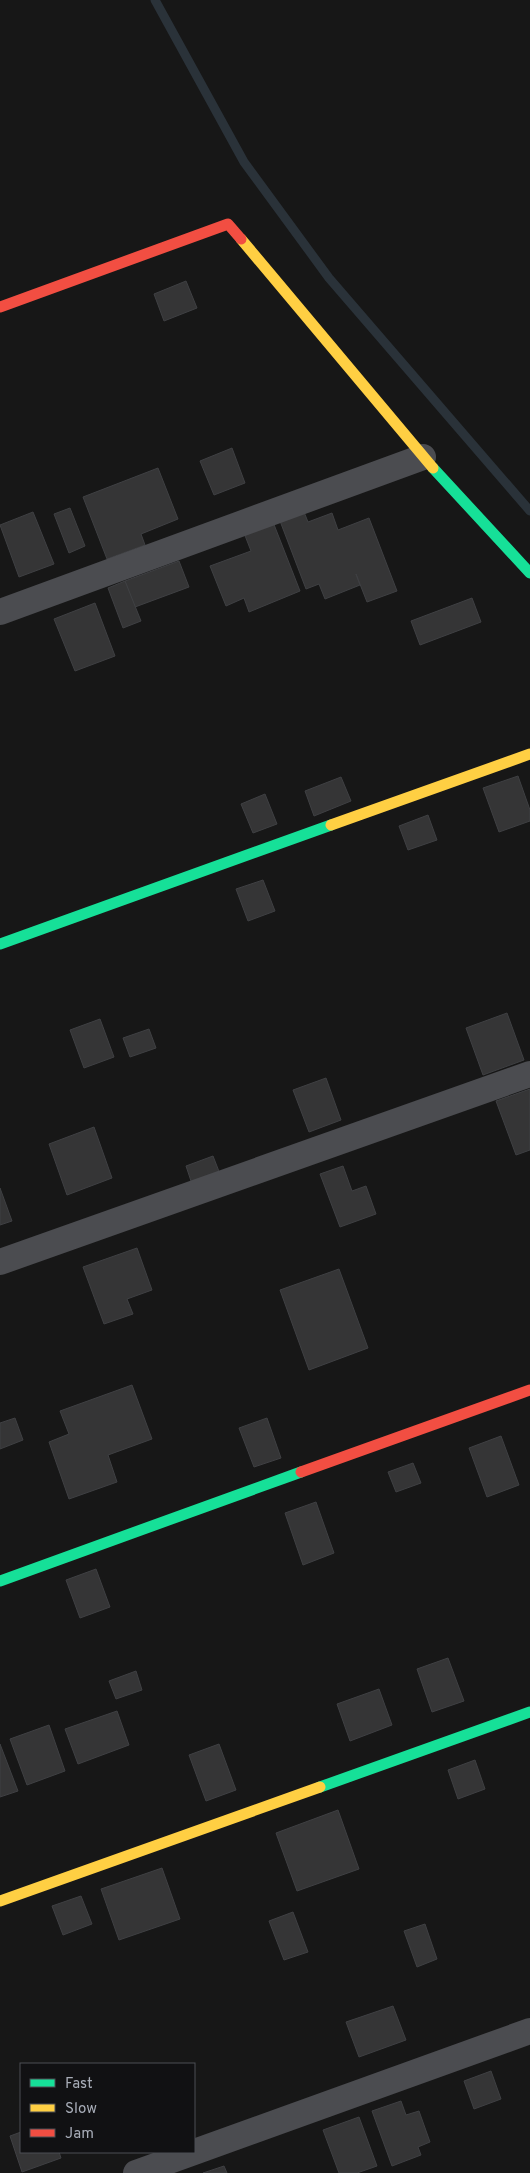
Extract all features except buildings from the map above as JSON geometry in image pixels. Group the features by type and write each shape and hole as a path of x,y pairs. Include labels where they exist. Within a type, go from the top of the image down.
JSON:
{"street":[{"path":"0,307 228,224 423,457 530,573"},
{"path":"0,612 423,457"},
{"path":"0,944 530,754"},
{"path":"0,1262 530,1074"},
{"path":"0,1581 530,1390"},
{"path":"0,1901 530,1712"},
{"path":"195,2152 530,2031"},
{"path":"136,2173 191,2153"}],"waterway":[{"path":"155,0 244,162 329,278 530,511"}],"traffic: fast":[{"path":"433,468 530,573"},
{"path":"0,944 331,825"},
{"path":"0,1581 301,1472"},
{"path":"320,1787 530,1712"}],"traffic: slow":[{"path":"241,239 433,468"},
{"path":"331,825 530,754"},
{"path":"0,1901 320,1787"}],"traffic: jam":[{"path":"0,307 228,224 241,239"},
{"path":"301,1472 530,1390"}]}
